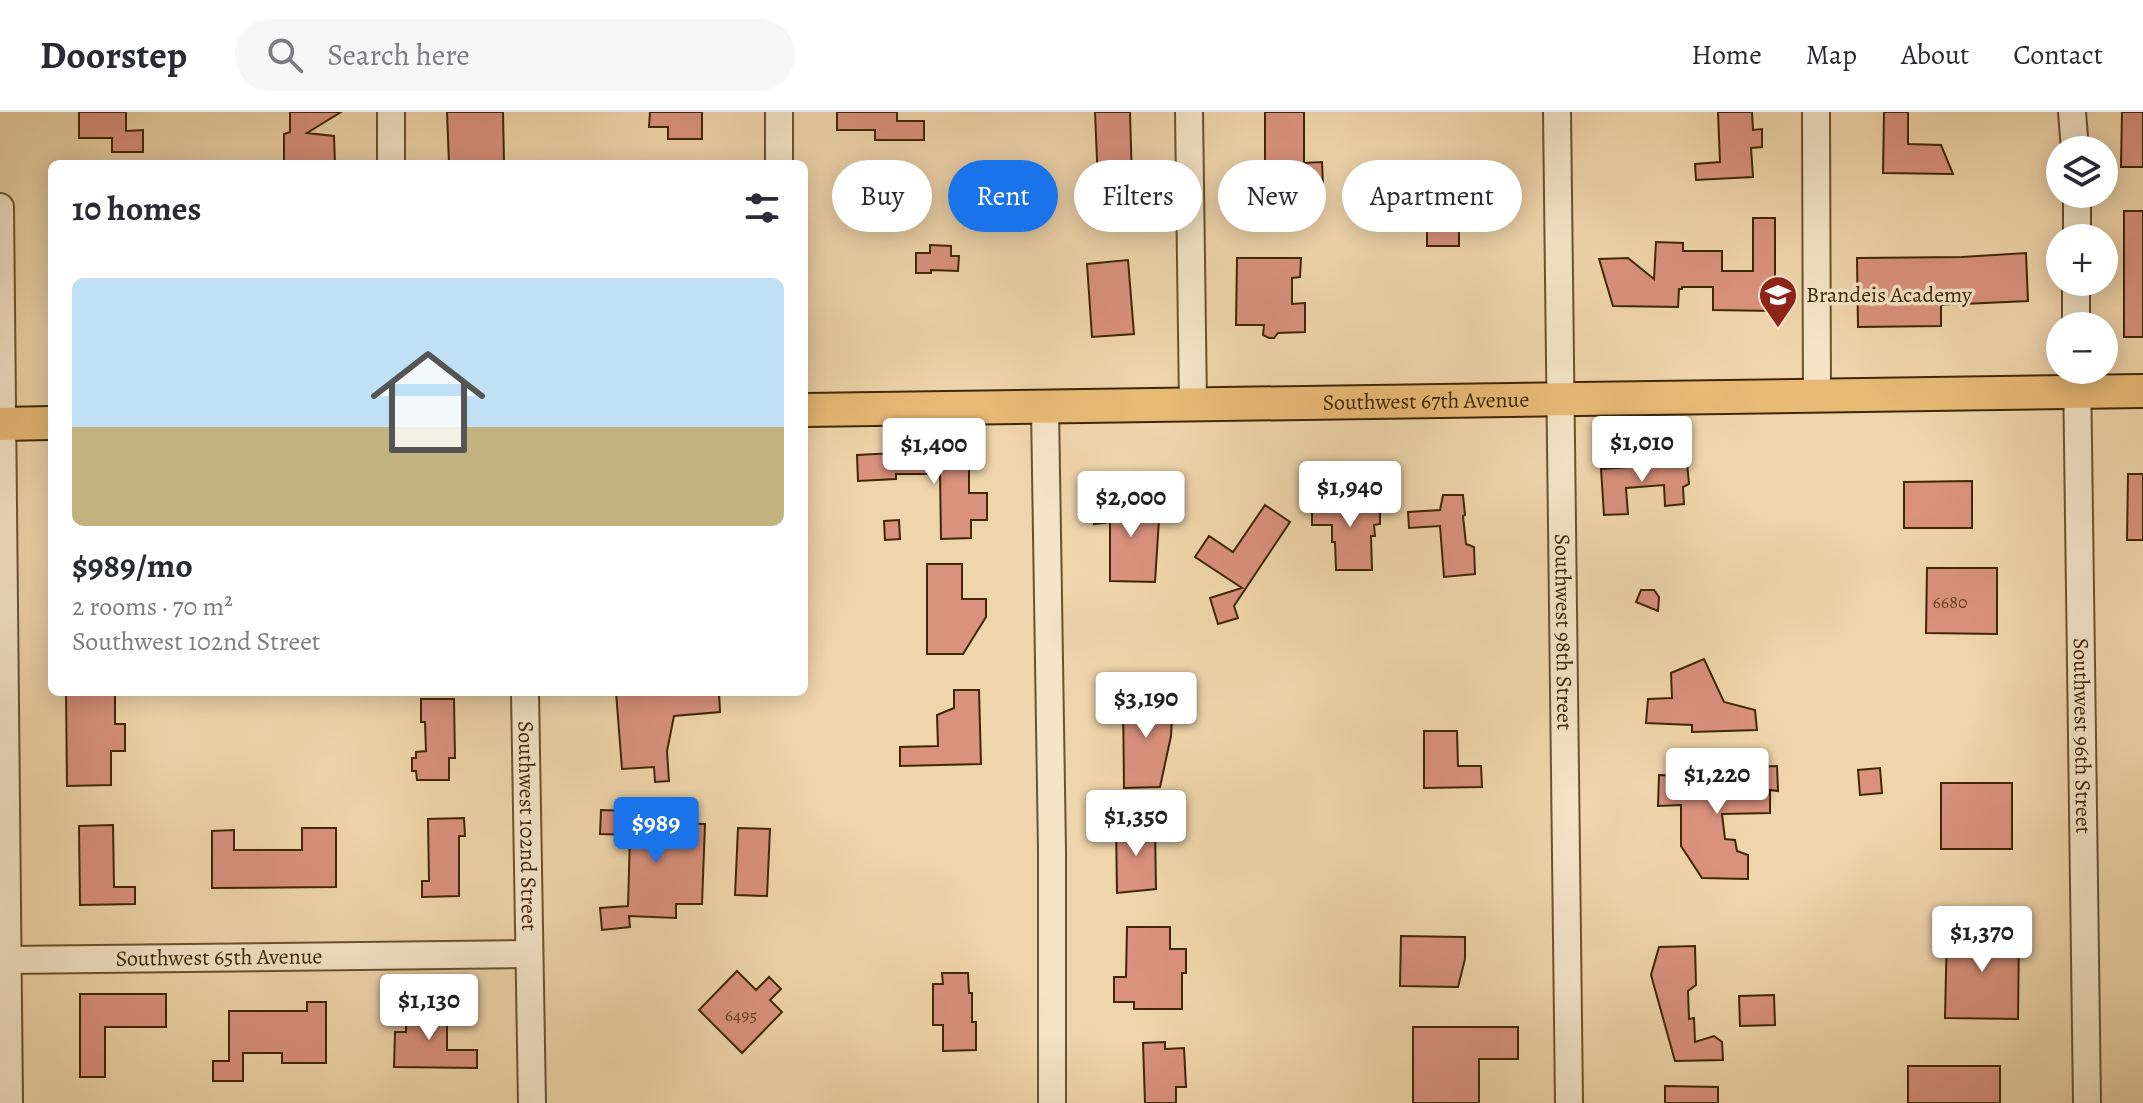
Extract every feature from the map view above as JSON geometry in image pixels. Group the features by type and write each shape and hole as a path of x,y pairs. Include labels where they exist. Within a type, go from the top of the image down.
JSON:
{"main road":[{"name":"Southwest 67th Avenue","path":"808,410 1817,396 2046,383"},
{"name":"Southwest 67th Avenue","path":"2097,384 2143,391"},
{"path":"1,424 48,423"}],"street":[{"path":"391,112 391,160"},
{"path":"779,112 779,160"},
{"path":"1189,112 1193,405"},
{"name":"Southwest 98th Street","path":"1557,112 1569,1103"},
{"path":"1816,112 1817,396"},
{"path":"2072,112 2074,136"},
{"path":"0,207 9,1103"},
{"name":"Southwest 96th Street","path":"2077,384 2087,1103"},
{"path":"1045,407 1052,851 1052,1103"},
{"name":"Southwest 102nd Street","path":"525,696 532,1103"},
{"name":"Southwest 65th Avenue","path":"7,952 529,946"}],"building":[{"path":"79,112 126,112 126,131 143,130 143,152 112,152 112,138 79,138"},
{"path":"290,112 341,112 307,133 334,136 335,160 284,160 284,134 290,132"},
{"path":"447,112 503,112 504,160 449,160"},
{"path":"650,112 702,112 702,139 668,139 668,127 649,127"},
{"path":"837,112 897,112 897,121 924,121 924,140 875,140 875,130 837,130"},
{"path":"1095,112 1130,112 1131,160 1097,160"},
{"path":"1265,112 1304,112 1304,160 1265,160"},
{"path":"1718,112 1752,112 1753,130 1762,129 1762,147 1751,148 1753,177 1696,180 1695,164 1720,162"},
{"path":"1884,112 1908,112 1908,144 1941,145 1953,174 1883,173"},
{"path":"2122,112 2143,112 2143,167 2121,167"},
{"path":"2124,211 2143,211 2143,337 2124,337"},
{"path":"1753,218 1775,218 1775,311 1713,310 1713,287 1682,287 1679,289 1678,307 1613,306 1599,259 1628,258 1654,279 1656,242 1683,243 1683,251 1722,251 1722,271 1753,271"},
{"path":"1427,232 1459,232 1459,246 1427,246"},
{"path":"930,245 951,246 951,256 959,256 958,271 916,273 916,253 930,253"},
{"path":"2026,253 2028,301 1941,305 1941,326 1858,327 1857,258"},
{"path":"1237,258 1301,258 1300,277 1292,278 1292,304 1305,303 1305,332 1278,333 1274,338 1269,338 1263,335 1264,325 1236,325"},
{"path":"1128,260 1134,334 1092,337 1087,264"},
{"path":"969,454 969,493 987,493 987,520 971,520 971,538 941,539 940,474 896,474 896,479 858,481 857,455"},
{"path":"1687,463 1689,484 1683,487 1684,504 1665,506 1664,485 1626,488 1628,514 1604,515 1601,469"},
{"path":"2128,474 2143,474 2143,540 2127,540"},
{"path":"1972,481 1972,528 1904,528 1904,482"},
{"path":"1443,495 1463,495 1466,544 1474,547 1475,574 1444,577 1440,526 1409,528 1408,512 1440,510"},
{"path":"1380,498 1380,524 1374,525 1375,536 1371,536 1372,570 1336,570 1332,525 1312,525 1312,499"},
{"path":"1094,502 1160,504 1155,582 1110,581 1110,522 1094,524"},
{"path":"1265,505 1290,522 1234,606 1238,618 1218,624 1210,598 1242,588 1195,557 1209,536 1233,552"},
{"path":"899,520 900,539 885,540 884,521"},
{"path":"927,564 962,564 962,599 986,599 986,617 963,654 927,654"},
{"path":"1927,568 1997,568 1997,634 1926,633"},
{"path":"1641,590 1654,590 1659,597 1658,611 1636,602"},
{"path":"1704,659 1724,702 1755,710 1757,730 1692,732 1692,725 1646,723 1648,699 1672,698 1671,673"},
{"path":"954,690 979,690 981,764 900,766 900,747 938,746 937,715 954,708"},
{"path":"66,696 115,696 115,724 125,724 125,751 111,751 111,785 67,786"},
{"path":"616,696 719,696 720,712 674,716 667,751 669,781 655,782 654,767 622,769"},
{"path":"1173,697 1171,736 1160,787 1124,788 1123,698"},
{"path":"421,699 454,699 455,758 449,758 449,780 417,780 416,771 412,771 412,758 416,758 416,752 426,751"},
{"path":"1424,731 1457,731 1458,766 1481,766 1482,787 1424,788"},
{"path":"1777,766 1778,791 1770,790 1770,813 1722,814 1725,839 1735,840 1737,851 1748,855 1748,879 1702,878 1681,846 1681,805 1658,806 1659,775 1748,777 1748,767"},
{"path":"1880,768 1882,793 1860,795 1858,770"},
{"path":"1941,783 2012,783 2012,849 1941,849"},
{"path":"601,810 662,812 661,823 705,824 702,904 676,904 676,918 629,916 630,927 602,930 600,908 628,906 630,835 600,834"},
{"path":"464,818 465,836 459,836 459,896 422,897 422,881 429,881 428,819"},
{"path":"113,825 114,887 135,887 135,904 80,905 79,826"},
{"path":"1116,825 1155,825 1156,889 1117,893"},
{"path":"302,828 336,828 336,887 212,888 212,831 234,830 234,850 302,850"},
{"path":"738,828 770,829 767,896 735,895"},
{"path":"1127,927 1170,927 1170,949 1186,949 1182,1009 1134,1009 1134,1002 1114,1002 1114,977 1126,977"},
{"path":"1947,929 2019,931 2018,1019 1945,1018"},
{"path":"1401,936 1465,937 1465,959 1458,987 1400,986"},
{"path":"1695,946 1696,985 1688,991 1689,1019 1694,1018 1695,1042 1714,1036 1722,1042 1723,1060 1675,1061 1651,975 1659,947"},
{"path":"737,971 756,990 769,977 781,989 770,1000 782,1012 742,1053 699,1010"},
{"path":"942,973 968,973 972,1022 976,1022 976,1050 943,1051 943,1025 933,1025 933,984 943,984"},
{"path":"80,994 166,994 166,1027 105,1027 105,1077 80,1077"},
{"path":"1774,995 1775,1025 1740,1026 1739,996"},
{"path":"307,1002 326,1002 326,1063 282,1063 282,1053 243,1053 243,1081 213,1081 213,1061 229,1061 229,1011 307,1011"},
{"path":"406,1007 447,1008 447,1050 477,1050 477,1068 394,1067 395,1032 406,1032"},
{"path":"1413,1027 1518,1027 1518,1059 1479,1059 1479,1103 1413,1103"},
{"path":"1165,1042 1165,1049 1184,1048 1186,1087 1176,1087 1176,1103 1145,1103 1143,1043"},
{"path":"1908,1066 2000,1066 2000,1103 1908,1103"},
{"path":"1665,1086 1718,1087 1718,1103 1665,1103"}],"place":[{"name":"Brandeis Academy","path":"1778,329"}]}
